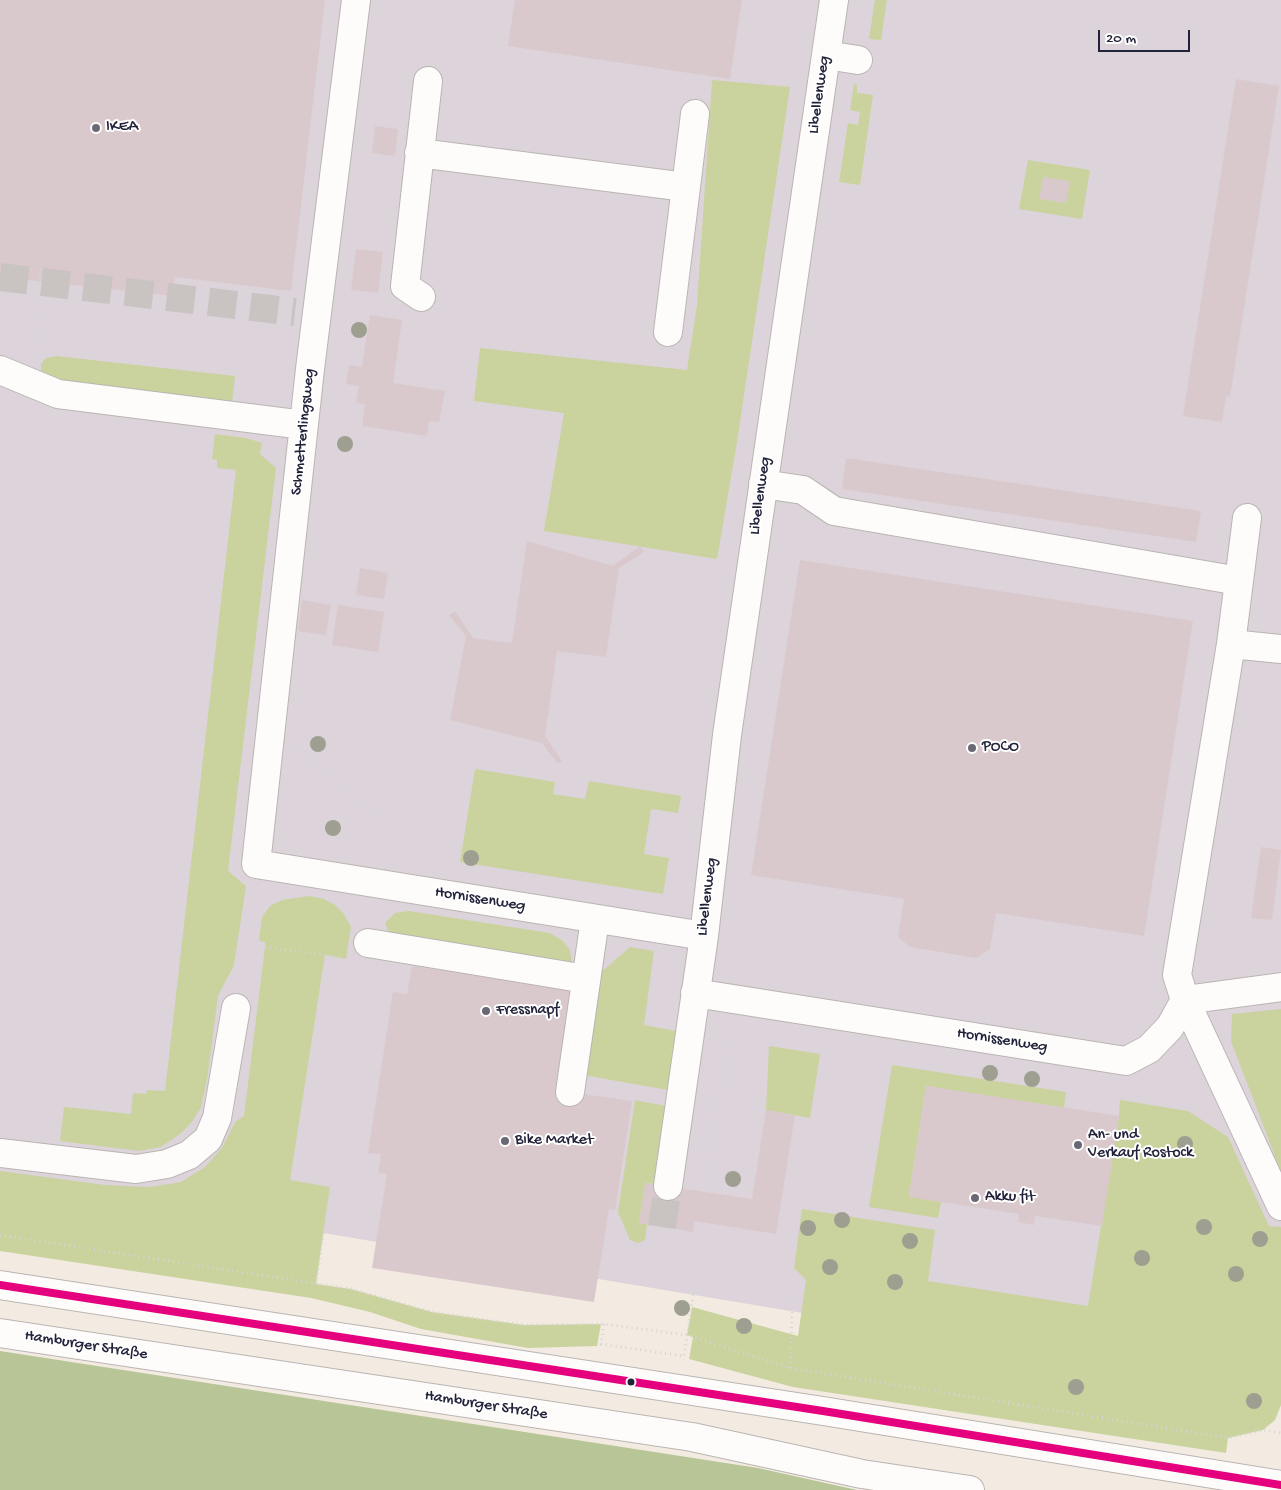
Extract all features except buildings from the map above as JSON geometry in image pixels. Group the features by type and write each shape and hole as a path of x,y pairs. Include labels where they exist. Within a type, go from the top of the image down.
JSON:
{"street":[{"name":"Schmetterlingsweg","path":"256,864 304,425 356,0"},
{"name":"Libellenweg","path":"668,1186 704,936 727,735 834,0"},
{"path":"826,55 858,60"},
{"path":"421,297 405,286 419,229 420,153 428,81"},
{"path":"668,332 669,260 686,187 695,114"},
{"path":"420,153 686,187"},
{"path":"0,370 58,394 304,425"},
{"path":"763,484 803,490 834,511 1239,581"},
{"path":"1247,518 1230,644 1177,975 1185,1000 1281,1206"},
{"path":"1230,644 1281,649"},
{"name":"Hornissenweg","path":"256,864 704,936"},
{"path":"570,1092 595,919"},
{"path":"368,943 586,979"},
{"path":"1185,1000 1281,987"},
{"name":"Hornissenweg","path":"696,993 1126,1061 1149,1049 1170,1027 1185,1000"},
{"path":"0,1153 136,1169 167,1164 188,1155 208,1139 217,1118 236,1008"},
{"path":"0,1285 833,1413 1281,1485"},
{"name":"Hamburger Straße","path":"0,1333 692,1437 862,1474 970,1490"}],"path":[{"path":"33,344 42,261"},
{"path":"272,719 378,821 378,884"},
{"path":"265,947 346,959"},
{"path":"706,1191 732,999"},
{"path":"316,1284 332,1178"},
{"path":"0,1235 351,1289 432,1312 524,1324 604,1324 687,1335 790,1368 1228,1438 1262,1430 1281,1433"},
{"path":"604,1324 601,1344 684,1356 696,1282"},
{"path":"790,1368 793,1295"}],"shaded area":[{"path":"0,0 1281,0 1281,1393 0,1179"}],"green space":[{"path":"875,0 887,0 881,40 869,39"},
{"path":"712,80 790,87 737,442 717,559 544,531 564,413 474,401 480,348 687,370 697,305"},
{"path":"854,84 857,85 857,93 873,95 860,185 839,182 848,123 858,125 860,112 850,110"},
{"path":"1028,160 1090,170 1082,219 1019,209"},
{"path":"56,356 235,376 232,403 48,380 41,372 41,364 46,358"},
{"path":"215,434 246,438 262,443 260,454 276,468 228,871 246,886 234,965 218,996 207,1080 201,1107 192,1122 180,1134 161,1147 139,1151 60,1141 64,1107 131,1114 133,1093 146,1094 147,1090 165,1091 236,470 217,468 217,460 212,459"},
{"path":"475,769 555,782 553,794 585,799 589,781 681,796 678,813 651,809 644,854 669,858 663,894 460,862"},
{"path":"309,896 324,899 335,905 344,914 351,927 346,959 325,955 290,1180 330,1187 316,1284 351,1289 432,1312 524,1325 601,1324 597,1346 528,1348 421,1329 370,1312 311,1298 0,1251 0,1171 105,1185 150,1187 181,1182 205,1167 222,1148 235,1122 244,1116 265,947 265,942 259,941 262,917 270,906 282,900"},
{"path":"409,911 550,933 563,941 570,950 572,964 389,933 385,923 395,913"},
{"path":"630,947 654,951 644,1025 676,1031 668,1090 583,1075 598,975"},
{"path":"1281,1009 1281,1172 1231,1041 1232,1014"},
{"path":"769,1046 820,1054 810,1118 766,1110"},
{"path":"892,1065 1066,1092 1064,1108 926,1086 909,1196 941,1202 938,1218 869,1207"},
{"path":"635,1100 666,1106 654,1184 646,1183 639,1223 647,1224 645,1240 638,1243 630,1240 618,1212"},
{"path":"1120,1100 1188,1111 1228,1137 1269,1226 1281,1227 1281,1405 1275,1420 1263,1430 1228,1438 1226,1453 793,1387 689,1359 693,1337 687,1335 692,1307 798,1336 806,1280 794,1268 802,1209 935,1230 928,1281 1088,1306"},
{"path":"0,1351 758,1468 857,1490 0,1490"}],"tunnel":[{"path":"0,277 295,312"},
{"path":"662,1227 668,1186"}],"transit line":[{"path":"0,1285 823,1411 1281,1485"}],"place":[{"name":"IKEA","path":"96,128"},
{"name":"POCO","path":"972,748"},
{"name":"Fressnapf","path":"486,1011"},
{"name":"Bike Market","path":"505,1141"},
{"name":"An- und Verkauf Rostock","path":"1078,1145"},
{"name":"Akku fit","path":"975,1198"}]}
